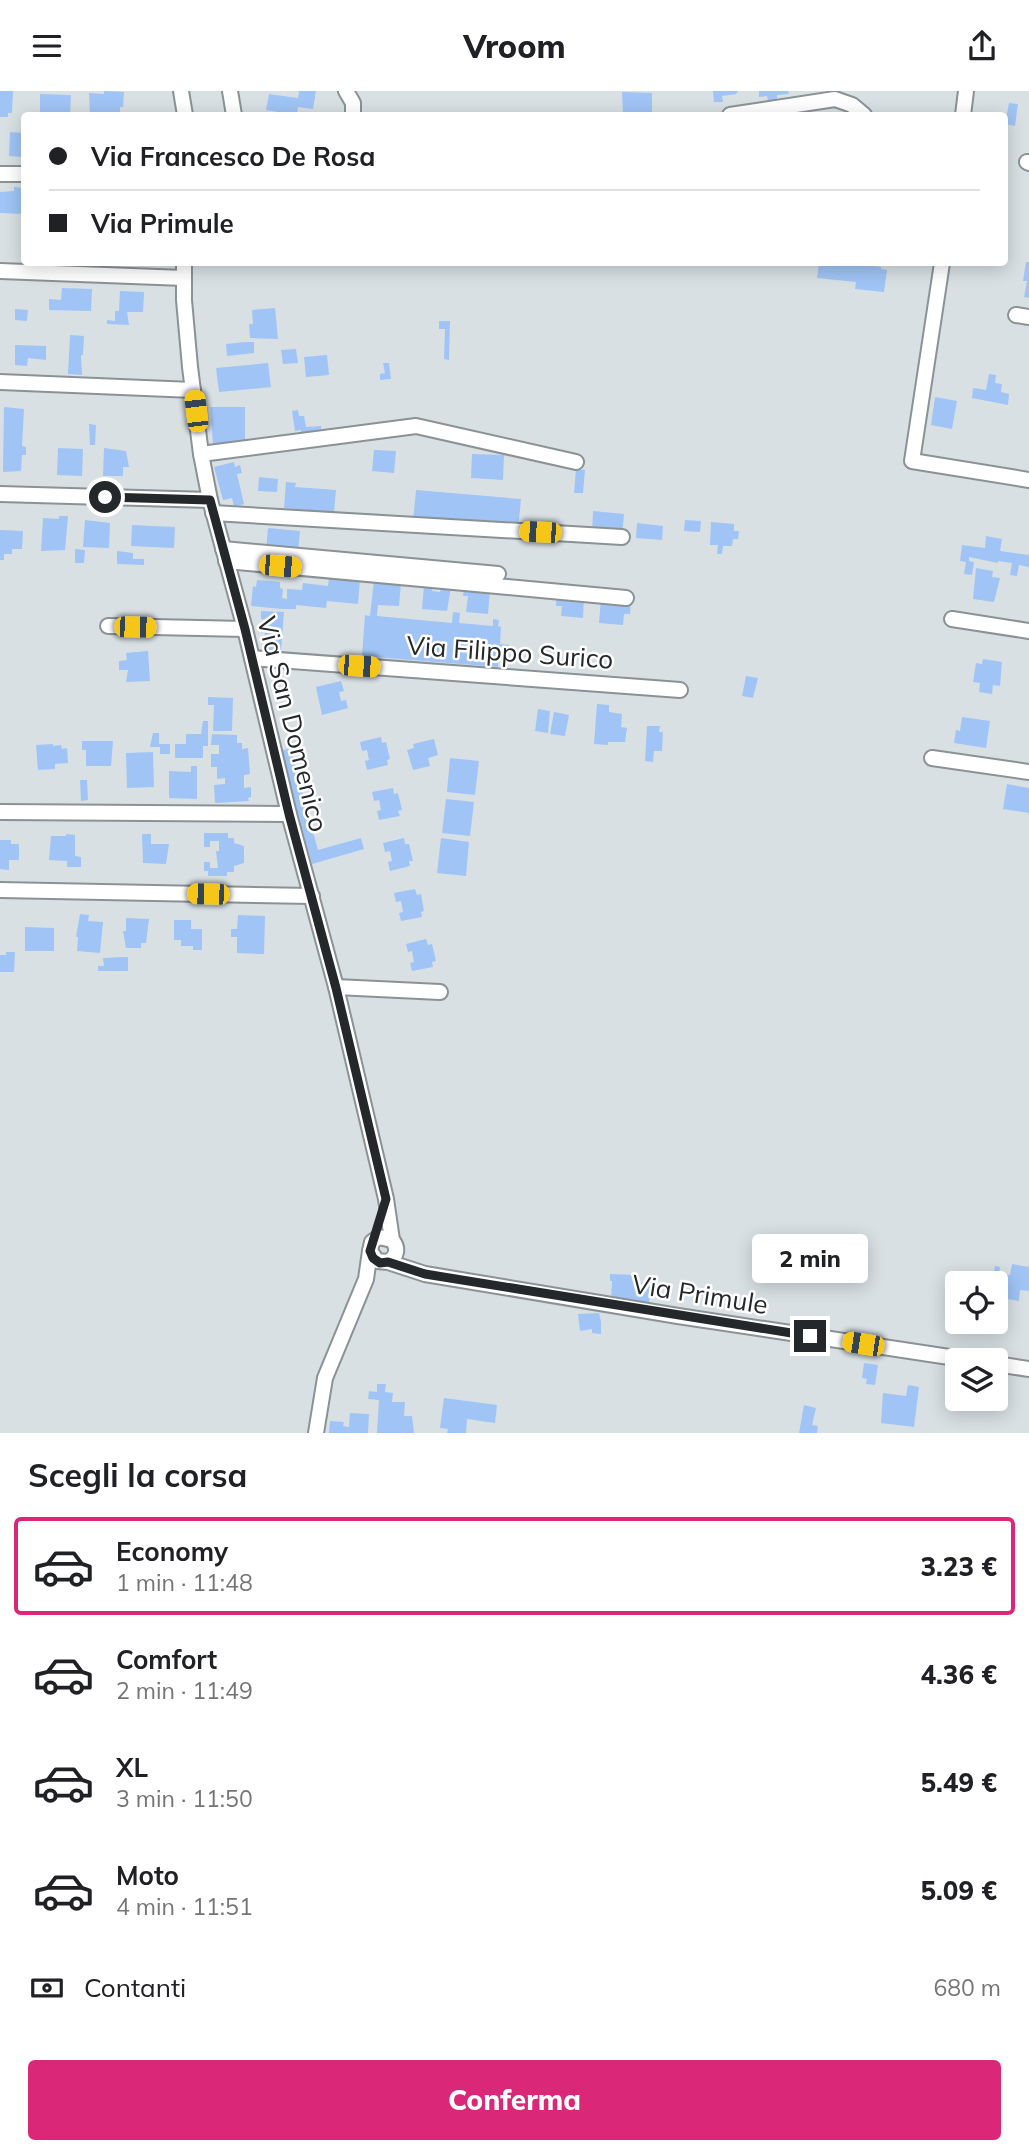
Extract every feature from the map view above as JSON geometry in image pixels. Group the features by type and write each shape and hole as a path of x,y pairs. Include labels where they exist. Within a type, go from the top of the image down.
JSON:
{"street":[{"path":"181,91 184,112"},
{"path":"230,91 234,112"},
{"path":"346,91 353,103 352,112"},
{"path":"963,112 966,91"},
{"path":"750,112 835,99 852,105 860,112"},
{"path":"0,174 21,174"},
{"name":"Via San Domenico","path":"184,266 193,390 211,507 245,629 289,814 336,988 386,1199 390,1254"},
{"path":"942,266 912,461 1029,480"},
{"path":"0,271 184,278"},
{"path":"0,382 193,390"},
{"path":"201,454 416,426 576,462"},
{"path":"0,493 622,537"},
{"path":"225,555 498,573"},
{"path":"225,555 626,598"},
{"path":"952,619 1029,631"},
{"path":"108,626 245,629"},
{"name":"Via Filippo Surico","path":"252,658 680,690"},
{"path":"932,758 1029,772"},
{"path":"0,812 289,814"},
{"path":"0,890 312,897"},
{"path":"336,988 440,992"},
{"path":"316,1433 325,1378 366,1279 371,1246 386,1199"},
{"path":"366,1279 390,1254 379,1237 371,1246"},
{"name":"Via Primule","path":"371,1246 377,1261 390,1254 425,1274 945,1356"},
{"path":"1008,1366 1029,1369"}],"building":[{"path":"0,91 13,91 12,113 8,113 8,117 0,117"},
{"path":"104,91 124,92 120,112 90,112 89,93 104,94"},
{"path":"299,91 316,91 313,109 298,107 297,112 266,110 269,94 298,98"},
{"path":"713,91 738,91 736,94 722,96 723,102 714,102"},
{"path":"759,91 788,91 789,94 777,95 777,101 768,101 767,96 759,97"},
{"path":"622,92 652,93 652,112 623,112"},
{"path":"40,94 71,95 70,112 40,112"},
{"path":"1009,103 1018,104 1015,126 1008,125"},
{"path":"10,132 21,133 21,157 9,156"},
{"path":"14,187 21,188 21,214 0,213 0,192 14,191"},
{"path":"1026,262 1029,262 1029,298 1024,297"},
{"path":"819,266 873,266 887,270 884,292 855,289 856,282 817,278"},
{"path":"62,288 92,289 91,311 49,310 49,299 61,300"},
{"path":"120,291 144,292 143,312 127,312 129,325 107,324 107,320 115,321 115,311 119,311"},
{"path":"275,308 278,339 250,338 252,310"},
{"path":"15,309 28,310 27,321 15,320"},
{"path":"439,321 450,321 449,360 444,359 445,329 439,329"},
{"path":"70,335 84,336 82,375 68,374"},
{"path":"254,342 254,353 227,356 226,344"},
{"path":"15,345 46,346 46,360 28,358 27,366 15,365"},
{"path":"296,349 298,363 283,364 281,350"},
{"path":"327,355 329,375 306,377 304,357"},
{"path":"268,363 271,387 219,392 216,368"},
{"path":"383,363 389,363 391,379 380,380 380,374 385,373"},
{"path":"989,374 996,375 995,383 1002,384 1001,392 1009,394 1008,405 972,398 973,388 986,390"},
{"path":"935,397 957,401 952,429 931,425"},
{"path":"4,407 24,409 22,446 26,447 26,455 22,455 21,471 3,472"},
{"path":"210,407 245,407 245,441 213,444"},
{"path":"298,410 299,416 304,416 306,427 321,426 321,433 301,435 301,430 295,431 292,411"},
{"path":"89,424 96,425 95,445 90,445"},
{"path":"58,448 83,449 82,476 57,475"},
{"path":"104,448 126,451 129,467 123,467 123,476 103,476"},
{"path":"374,450 396,451 394,473 372,471"},
{"path":"472,454 504,455 503,480 471,478"},
{"path":"234,462 235,467 240,465 242,473 237,474 244,504 234,507 232,498 223,500 214,467"},
{"path":"576,469 585,470 583,493 574,493"},
{"path":"259,477 278,479 277,492 258,491"},
{"path":"286,482 296,483 295,487 336,490 334,512 284,508"},
{"path":"416,490 521,499 518,530 413,521"},
{"path":"593,511 624,514 622,537 592,535"},
{"path":"59,516 68,516 65,550 41,551 43,518 59,519"},
{"path":"85,520 110,523 109,548 83,547"},
{"path":"685,520 701,521 700,532 684,531"},
{"path":"711,522 734,524 734,531 739,531 738,539 733,539 732,546 723,546 722,554 717,554 718,545 710,545"},
{"path":"637,523 663,526 662,540 636,538"},
{"path":"132,525 175,527 174,548 131,546"},
{"path":"268,528 300,531 298,552 266,550"},
{"path":"0,530 23,531 22,549 12,549 12,554 4,554 4,560 0,560"},
{"path":"986,536 1002,539 1000,551 1029,555 1029,567 1019,565 1017,576 1010,575 1012,563 969,557 969,561 974,562 972,575 964,574 966,562 960,561 962,545 985,548"},
{"path":"75,549 85,550 84,563 75,563"},
{"path":"117,551 133,553 133,559 144,559 144,565 117,564"},
{"path":"976,568 993,571 992,577 1000,578 994,602 973,599"},
{"path":"329,577 360,579 358,604 327,601 326,608 296,605 296,609 251,606 253,586 256,587 257,580 280,582 280,588 283,589 282,598 287,599 287,589 302,590 303,583 328,586"},
{"path":"374,580 401,583 399,606 378,605 377,616 452,623 453,612 460,613 459,623 493,626 493,619 499,620 500,644 509,645 508,654 499,653 498,667 362,656 365,615 370,616"},
{"path":"424,585 433,585 432,591 440,592 441,586 451,587 447,611 422,609"},
{"path":"464,587 490,589 488,614 466,612 468,596 463,596"},
{"path":"557,595 584,597 583,618 561,616 562,606 556,606"},
{"path":"601,599 631,600 630,614 624,614 623,625 599,623"},
{"path":"261,611 284,612 281,652 263,650 266,620 261,619"},
{"path":"148,651 150,681 126,682 128,670 119,670 119,661 127,660 126,653"},
{"path":"983,659 1002,662 1000,686 993,685 992,694 979,692 980,683 973,682 976,663 982,664"},
{"path":"746,676 758,678 753,698 742,696"},
{"path":"341,681 344,691 339,692 341,701 346,700 348,708 322,715 316,687"},
{"path":"208,697 233,698 232,731 213,731 214,705 208,705"},
{"path":"597,704 609,705 609,712 622,714 621,727 627,728 625,742 594,744"},
{"path":"538,709 550,711 548,733 535,731"},
{"path":"554,712 569,715 565,736 550,734"},
{"path":"962,717 990,721 986,748 954,743 956,730 960,731"},
{"path":"203,721 208,721 208,746 203,746 203,758 175,758 175,744 186,744 186,734 201,734"},
{"path":"647,726 660,726 659,732 663,732 662,751 654,751 653,762 645,761"},
{"path":"153,733 159,733 159,744 170,744 170,754 160,754 160,747 150,747"},
{"path":"212,734 237,735 237,743 242,743 242,749 248,748 250,774 244,775 244,788 251,787 249,801 215,803 214,785 225,784 225,778 217,779 217,767 211,767 211,754 219,754 219,745 211,745"},
{"path":"381,737 382,743 386,742 390,759 387,760 388,765 367,770 367,750 362,751 360,742"},
{"path":"434,739 438,755 428,758 430,766 413,770 407,750 414,748 413,744"},
{"path":"82,741 113,741 111,766 86,766 86,750 82,750"},
{"path":"36,745 61,745 62,749 67,748 68,763 55,764 55,769 38,770"},
{"path":"290,748 318,850 361,838 364,849 312,864 281,751"},
{"path":"153,752 154,787 127,788 126,753"},
{"path":"450,758 479,761 475,795 447,792"},
{"path":"191,766 197,766 197,799 169,798 169,771 191,772"},
{"path":"80,780 87,780 88,800 81,801"},
{"path":"1007,784 1029,788 1029,813 1003,809"},
{"path":"393,788 394,794 398,793 402,810 398,811 400,816 379,820 379,800 374,801 372,792"},
{"path":"446,799 474,802 470,836 442,833"},
{"path":"204,833 228,833 228,838 234,838 234,843 244,846 244,863 234,866 234,872 227,872 227,876 208,876 208,871 204,871 204,862 210,862 210,868 218,868 216,851 219,851 219,841 210,841 210,847 204,847"},
{"path":"142,834 151,834 151,844 169,844 166,864 143,863"},
{"path":"75,835 75,856 81,857 81,867 67,867 67,861 49,860 51,836"},
{"path":"404,838 405,844 409,844 413,861 409,861 410,866 390,871 390,851 385,852 383,843"},
{"path":"441,838 469,842 466,876 437,873"},
{"path":"0,840 11,840 11,844 19,844 19,860 9,860 9,870 0,869"},
{"path":"415,889 417,895 421,894 424,911 421,912 422,917 401,921 401,901 396,902 394,893"},
{"path":"80,914 89,915 88,921 103,922 100,953 77,951 76,937"},
{"path":"238,915 265,916 264,954 237,953 237,937 231,937 231,929 237,929"},
{"path":"126,918 149,919 146,943 141,943 141,948 126,948 123,931 126,931"},
{"path":"174,920 191,920 191,929 202,929 202,950 193,950 193,946 181,946 181,940 174,940"},
{"path":"25,927 54,928 54,951 25,951"},
{"path":"426,939 428,945 432,944 436,961 432,962 433,967 412,971 412,951 408,952 406,944"},
{"path":"6,952 15,952 14,972 0,972 0,955 6,955"},
{"path":"128,957 128,971 98,971 98,966 104,966 103,958"},
{"path":"1012,1264 1029,1267 1029,1291 1020,1290 1019,1301 1008,1299"},
{"path":"610,1274 638,1275 639,1283 651,1281 649,1303 611,1300"},
{"path":"599,1313 601,1334 592,1333 592,1329 580,1331 578,1314"},
{"path":"864,1363 878,1365 875,1385 866,1384 867,1379 862,1378"},
{"path":"377,1384 386,1384 385,1392 393,1393 392,1402 405,1402 404,1416 412,1416 414,1433 377,1433 379,1400 368,1399 369,1391 377,1392"},
{"path":"908,1385 919,1387 914,1427 881,1423 883,1393 906,1396"},
{"path":"444,1398 497,1405 495,1423 467,1419 466,1433 447,1433 448,1429 440,1428"},
{"path":"804,1405 816,1408 812,1425 818,1426 817,1433 799,1433"},
{"path":"350,1413 369,1414 368,1433 329,1433 330,1421 344,1422 343,1426 349,1427"}],"route":[{"path":"105,497 210,500 336,988 386,1199 370,1251 373,1258 380,1263 388,1262 425,1274 810,1336"}]}
